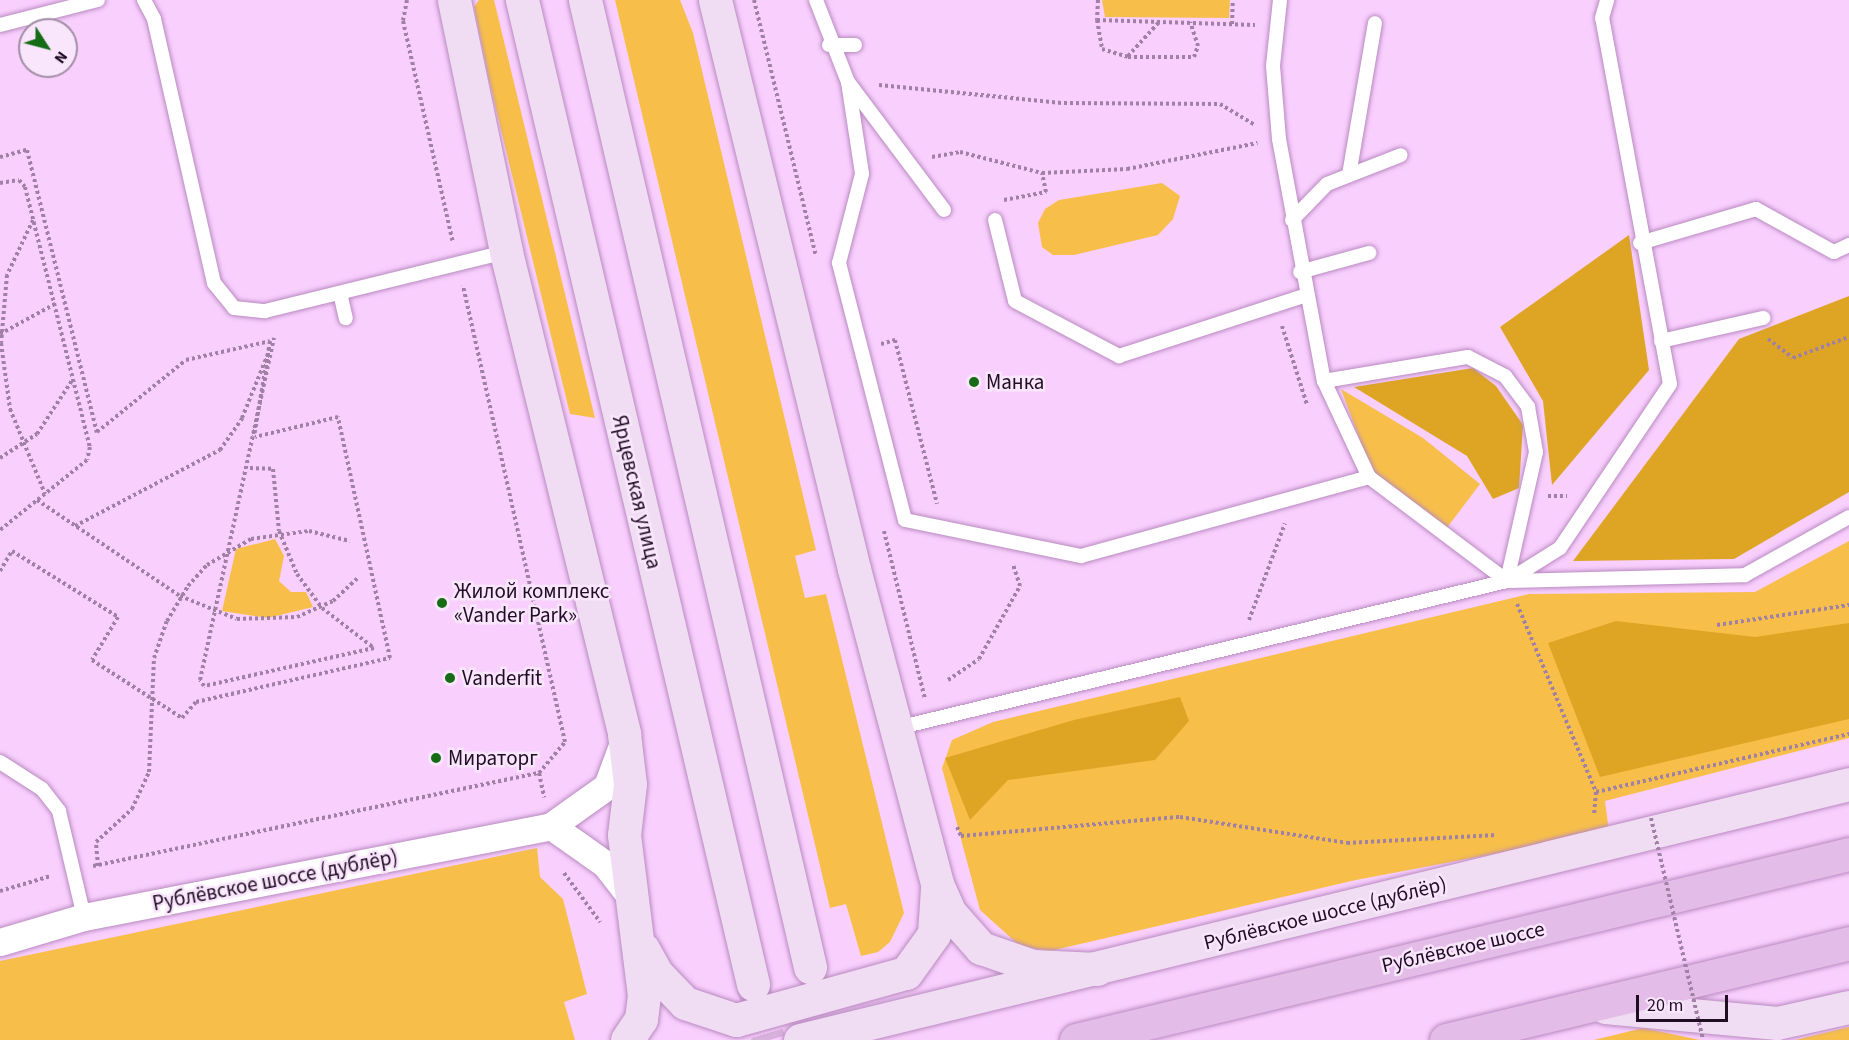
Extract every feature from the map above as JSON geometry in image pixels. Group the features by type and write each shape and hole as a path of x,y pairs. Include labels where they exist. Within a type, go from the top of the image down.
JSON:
{"main road":[{"path":"453,0 506,252 624,734 630,784 624,835 629,895 639,942 641,1019 627,1040"},
{"name":"Ярцевская улица","path":"522,0 753,984"},
{"path":"585,0 810,967"},
{"path":"715,0 937,884 950,913 981,948 1033,966 1097,969"},
{"name":"Рублёвское шоссе (дублёр)","path":"800,1040 1849,784"},
{"name":"Рублёвское шоссе","path":"1076,1040 1849,854"},
{"path":"639,942 676,996 707,1014 736,1020 906,973 934,934 937,884"},
{"path":"1446,1040 1849,943"},
{"path":"1581,1007 1642,1007 1697,1018 1777,1023 1849,1007"}],"street":[{"name":"Рублёвское шоссе (дублёр)","path":"0,942 84,917 551,826 607,786 621,759 624,734"},
{"path":"551,826 605,864 629,895"}],"lane":[{"path":"0,25 98,0"},
{"path":"144,0 154,20 219,293 234,308 255,313 506,252"},
{"path":"816,0 829,45 848,82 944,210"},
{"path":"1280,0 1273,66 1279,139 1304,296 1324,381 1369,477 1508,581"},
{"path":"1508,581 1560,548 1670,384 1640,243 1602,18 1607,0"},
{"path":"1348,175 1375,24"},
{"path":"829,45 855,45"},
{"path":"848,82 862,174 839,262 905,520 1082,556 1294,500 1369,477"},
{"path":"1292,220 1327,184 1401,155"},
{"path":"1640,243 1756,208 1834,252 1849,245"},
{"path":"995,220 1015,301 1119,356 1304,296"},
{"path":"1300,272 1369,253"},
{"path":"340,293 346,318"},
{"path":"1661,341 1763,318"},
{"path":"1324,381 1468,357 1505,376 1528,407 1536,452 1508,581"},
{"path":"897,728 1508,581 1745,575 1849,517"},
{"path":"0,762 42,789 59,811 84,917"}],"path":[{"path":"0,891 74,870 538,773 565,742 404,21 407,0"},
{"path":"1098,0 1097,20 1102,49 1128,57 1194,57 1198,46 1190,22"},
{"path":"1232,24 1233,0"},
{"path":"1097,20 1240,24"},
{"path":"1128,57 1159,21"},
{"path":"848,82 1064,103 1220,104 1279,139"},
{"path":"907,161 960,152 1042,173 1128,169 1279,139"},
{"path":"0,157 27,150 97,432 186,360 270,341 254,437 338,417 390,658 196,702 182,718 92,660 118,617 12,551 0,571"},
{"path":"995,220 991,203 1046,192 1042,173"},
{"path":"0,183 22,183 55,304 90,452 45,494 0,530"},
{"path":"33,219 8,275 1,334 6,388 23,446 45,494"},
{"path":"1,334 55,304"},
{"path":"1746,322 1793,358 1849,337"},
{"path":"250,468 272,467 279,531 297,574 322,608 374,648 204,686 200,680 250,468 274,339 272,330"},
{"path":"75,526 220,450 242,418 274,339"},
{"path":"895,340 943,528"},
{"path":"0,458 23,446 49,420 73,378"},
{"path":"1526,496 1595,496"},
{"path":"36,500 180,596 216,613 268,621 322,608 359,577"},
{"path":"1238,645 1294,500"},
{"path":"98,866 96,842 132,809 149,772 154,658 180,596 231,548 279,531 309,531 350,541"},
{"path":"948,680 979,659 1020,586 1005,541"},
{"path":"1508,581 1596,792 1594,820"},
{"path":"1717,625 1849,605"},
{"path":"1596,792 1849,734"},
{"path":"953,819 961,836 1180,817 1347,843 1500,835"},
{"path":"1652,818 1703,1040"}],"shaded area":[{"path":"479,0 494,0 595,418 570,414 489,80 474,7"},
{"path":"615,0 680,0 693,33 816,550 795,556 805,598 826,594 904,913 890,942 878,952 861,956 846,904 830,908"},
{"path":"1102,0 1230,0 1229,18 1105,17"},
{"path":"1162,183 1180,196 1173,219 1158,235 1074,255 1053,255 1042,247 1038,223 1045,209 1059,200"},
{"path":"1629,235 1649,370 1552,485 1543,401 1500,327"},
{"path":"1849,296 1849,492 1734,559 1573,561 1739,339"},
{"path":"1473,368 1496,386 1523,425 1519,488 1493,499 1467,456 1354,387"},
{"path":"1341,389 1423,438 1480,484 1446,529 1373,475"},
{"path":"275,539 284,556 279,581 291,592 306,592 313,607 268,618 222,611 236,549"},
{"path":"1849,541 1849,738 1605,801 1609,832 1356,880 1050,951 1020,946 980,910 942,768 952,740 993,722 1529,594 1755,592"},
{"path":"1616,621 1755,637 1849,623 1849,719 1600,777 1548,643"},
{"path":"1180,697 1189,721 1155,760 1008,780 970,820 945,758 1074,720"},
{"path":"537,848 540,877 563,899 587,994 564,1002 575,1040 0,1040 0,961"},
{"path":"1849,1027 1849,1040 1795,1040"},
{"path":"1643,1028 1700,1040 1594,1040"}],"tunnel":[{"path":"753,986 769,1040"}],"place":[{"name":"Манка","path":"974,382"},
{"name":"Жилой комплекс «Vander Park»","path":"442,603"},
{"name":"Vanderfit","path":"450,678"},
{"name":"Мираторг","path":"436,758"}]}
